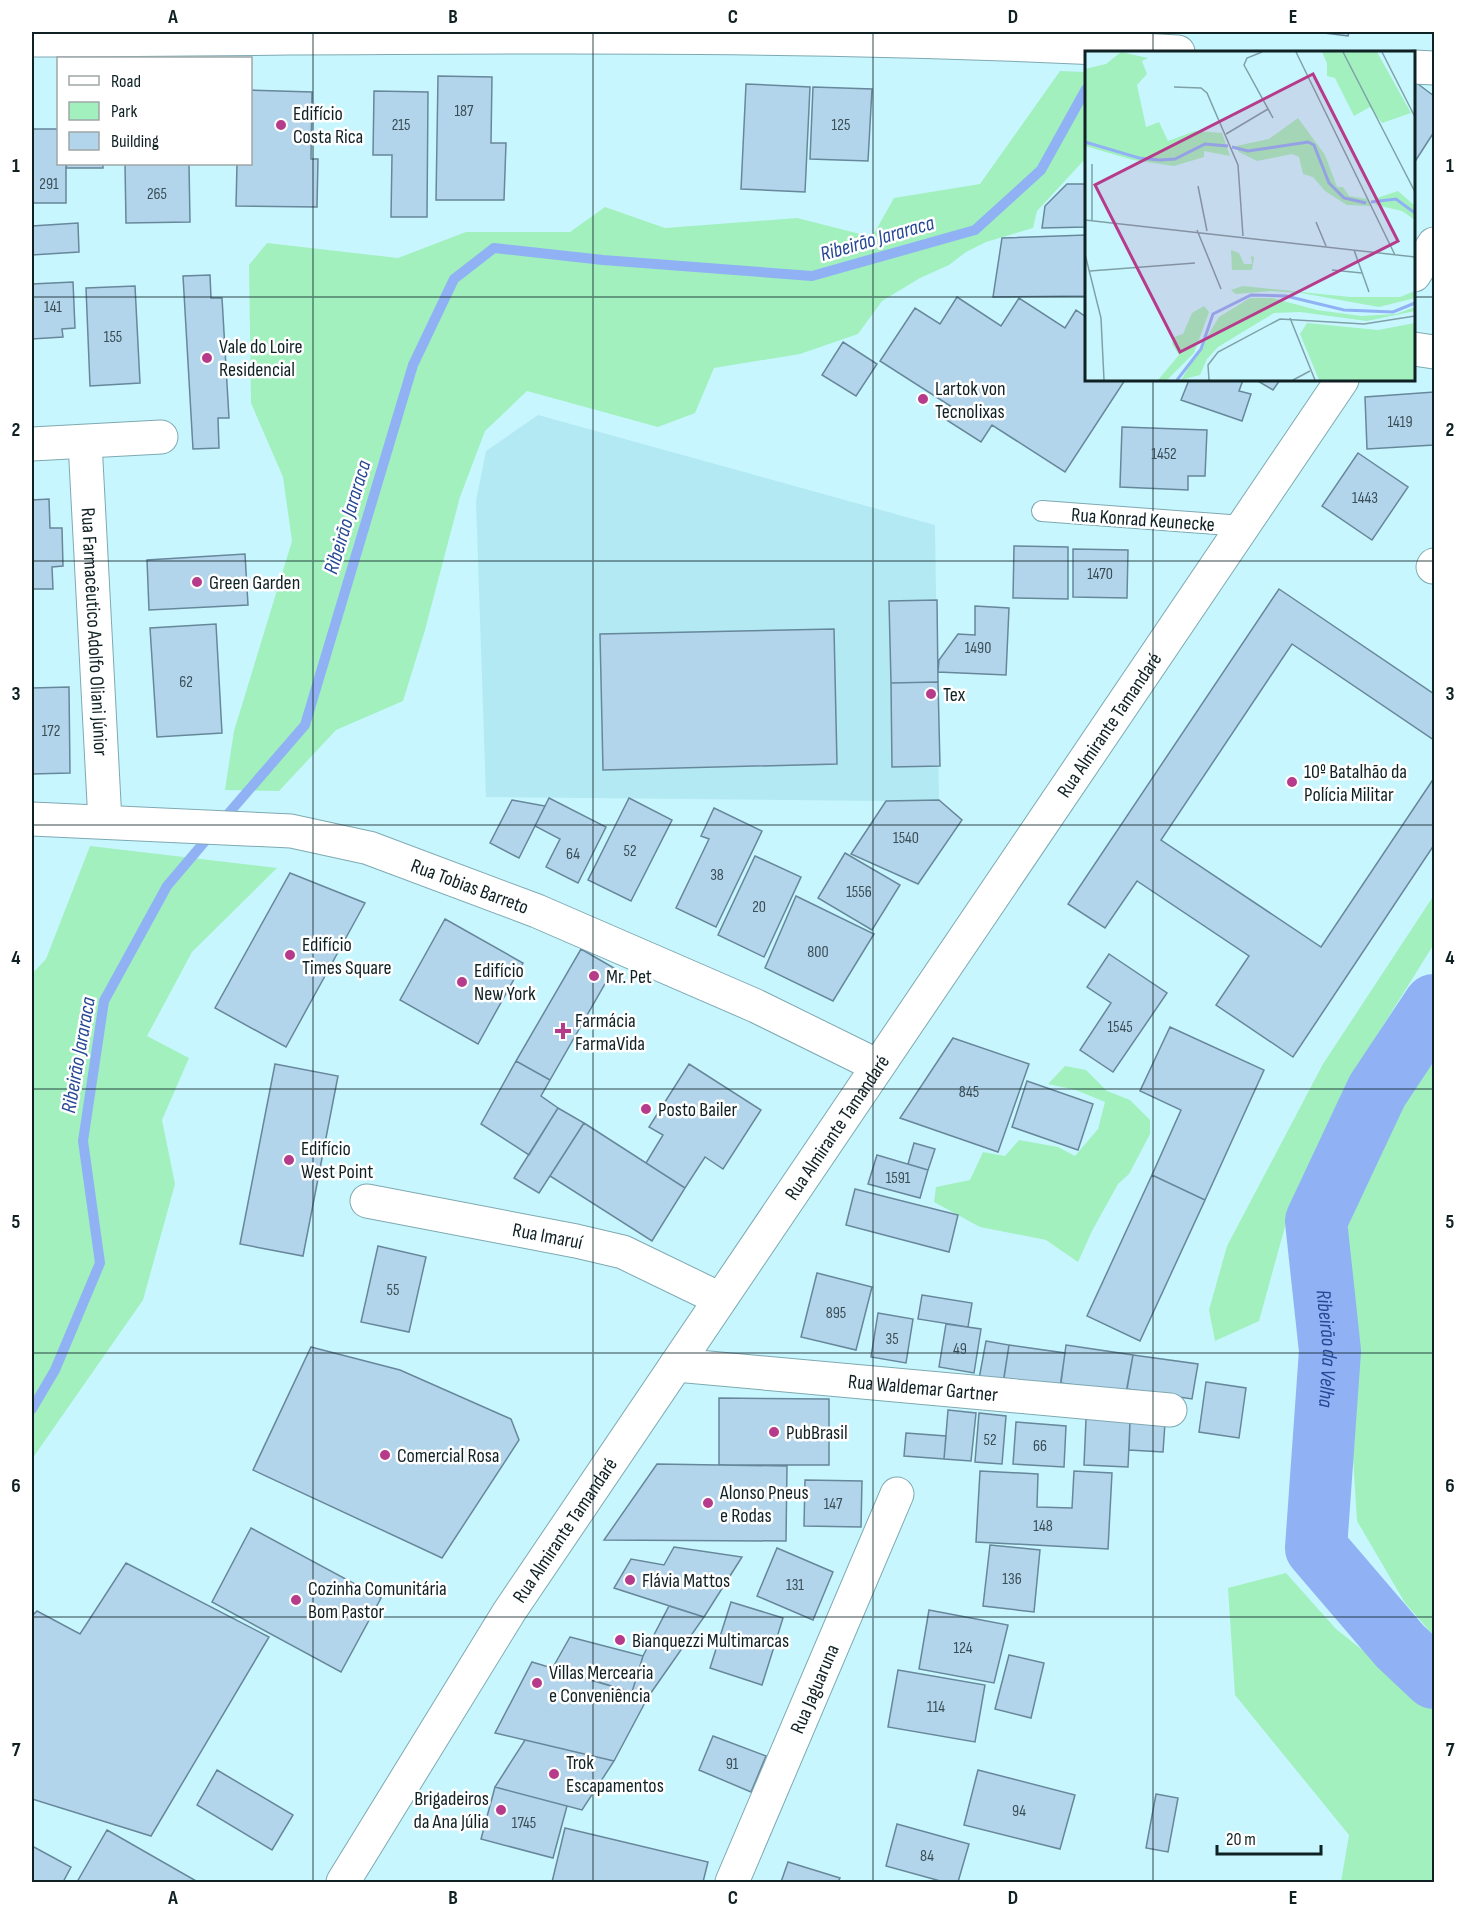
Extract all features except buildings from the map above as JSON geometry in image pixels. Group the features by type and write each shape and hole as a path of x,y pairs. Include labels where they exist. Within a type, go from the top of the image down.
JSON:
{"street":[{"path":"32,40 717,37 1058,45 1151,51"},
{"path":"1415,67 1434,68"},
{"path":"1415,272 1434,244"},
{"path":"1415,349 1434,352"},
{"name":"Rua Almirante Tamandaré","path":"343,1882 509,1612 1341,381"},
{"path":"32,444 161,437"},
{"name":"Rua Farmacêutico Adolfo Oliani Júnior","path":"84,442 105,822"},
{"name":"Rua Tobias Barreto","path":"32,819 291,831 369,848 537,911 756,1006 878,1066"},
{"name":"Rua Imaruí","path":"367,1202 623,1252 720,1299"},
{"name":"Rua Waldemar Gartner","path":"676,1365 1170,1410"},
{"name":"Rua Jaguaruna","path":"732,1882 897,1494"}],"lane":[{"name":"Rua Konrad Keunecke","path":"1042,511 1243,526"}],"shaded area":[{"path":"538,415 935,525 939,800 486,797 476,501 486,451"}],"green space":[{"path":"1060,71 1085,72 1085,159 1037,211 1033,228 986,242 882,301 858,334 800,354 714,368 695,413 658,427 527,391 485,431 460,497 425,630 403,701 336,730 279,791 225,790 234,731 292,541 283,477 251,403 249,265 267,243 398,258 466,232 570,232 605,207 665,228 797,218 872,237 894,198 980,184"},
{"path":"90,846 277,868 192,952 147,1036 189,1058 162,1120 175,1184 143,1300 32,1459 32,974 46,959"},
{"path":"1434,895 1434,944 1361,1061 1289,1212 1259,1321 1215,1341 1209,1310 1227,1246 1323,1064"},
{"path":"1434,1063 1434,1636 1405,1603 1357,1521 1339,1234 1411,1084"},
{"path":"1065,1066 1086,1070 1107,1091 1130,1100 1150,1120 1150,1134 1129,1174 1118,1184 1078,1262 1046,1240 980,1227 934,1202 936,1187 970,1180 983,1152 1005,1156 1019,1140 1058,1147 1075,1156 1098,1129 1105,1102 1076,1090 1048,1084"},
{"path":"1286,1573 1336,1629 1434,1707 1434,1882 1341,1882 1349,1835 1235,1695 1228,1588"}],"waterway":[{"name":"Ribeirão Jararaca","path":"222,821 305,725 413,365 454,279 494,248 603,260 812,276 975,230 1041,170 1085,91"},
{"name":"Ribeirão Jararaca","path":"32,1409 55,1370 100,1263 83,1141 104,1001 167,886 212,833"},
{"name":"Ribeirão da Velha","path":"1434,1005 1377,1091 1316,1221 1330,1351 1316,1548 1400,1646 1434,1678"}],"place":[{"name":"Edifício Costa Rica","path":"281,125"},
{"name":"Vale do Loire Residencial","path":"207,358"},
{"name":"Lartok von Tecnolixas","path":"923,399"},
{"name":"Green Garden","path":"197,582"},
{"name":"Tex","path":"931,694"},
{"name":"10º Batalhão da Polícia Militar","path":"1292,782"},
{"name":"Edifício Times Square","path":"290,955"},
{"name":"Mr. Pet","path":"594,976"},
{"name":"Edifício New York","path":"462,982"},
{"name":"Farmácia FarmaVida","path":"563,1031"},
{"name":"Posto Bailer","path":"646,1109"},
{"name":"Edifício West Point","path":"289,1160"},
{"name":"PubBrasil","path":"774,1432"},
{"name":"Comercial Rosa","path":"385,1455"},
{"name":"Alonso Pneus e Rodas","path":"708,1503"},
{"name":"Flávia Mattos","path":"630,1580"},
{"name":"Cozinha Comunitária Bom Pastor","path":"296,1600"},
{"name":"Bianquezzi Multimarcas","path":"620,1640"},
{"name":"Villas Mercearia e Conveniência","path":"537,1683"},
{"name":"Trok Escapamentos","path":"554,1774"},
{"name":"Brigadeiros da Ana Júlia","path":"501,1810"}]}
